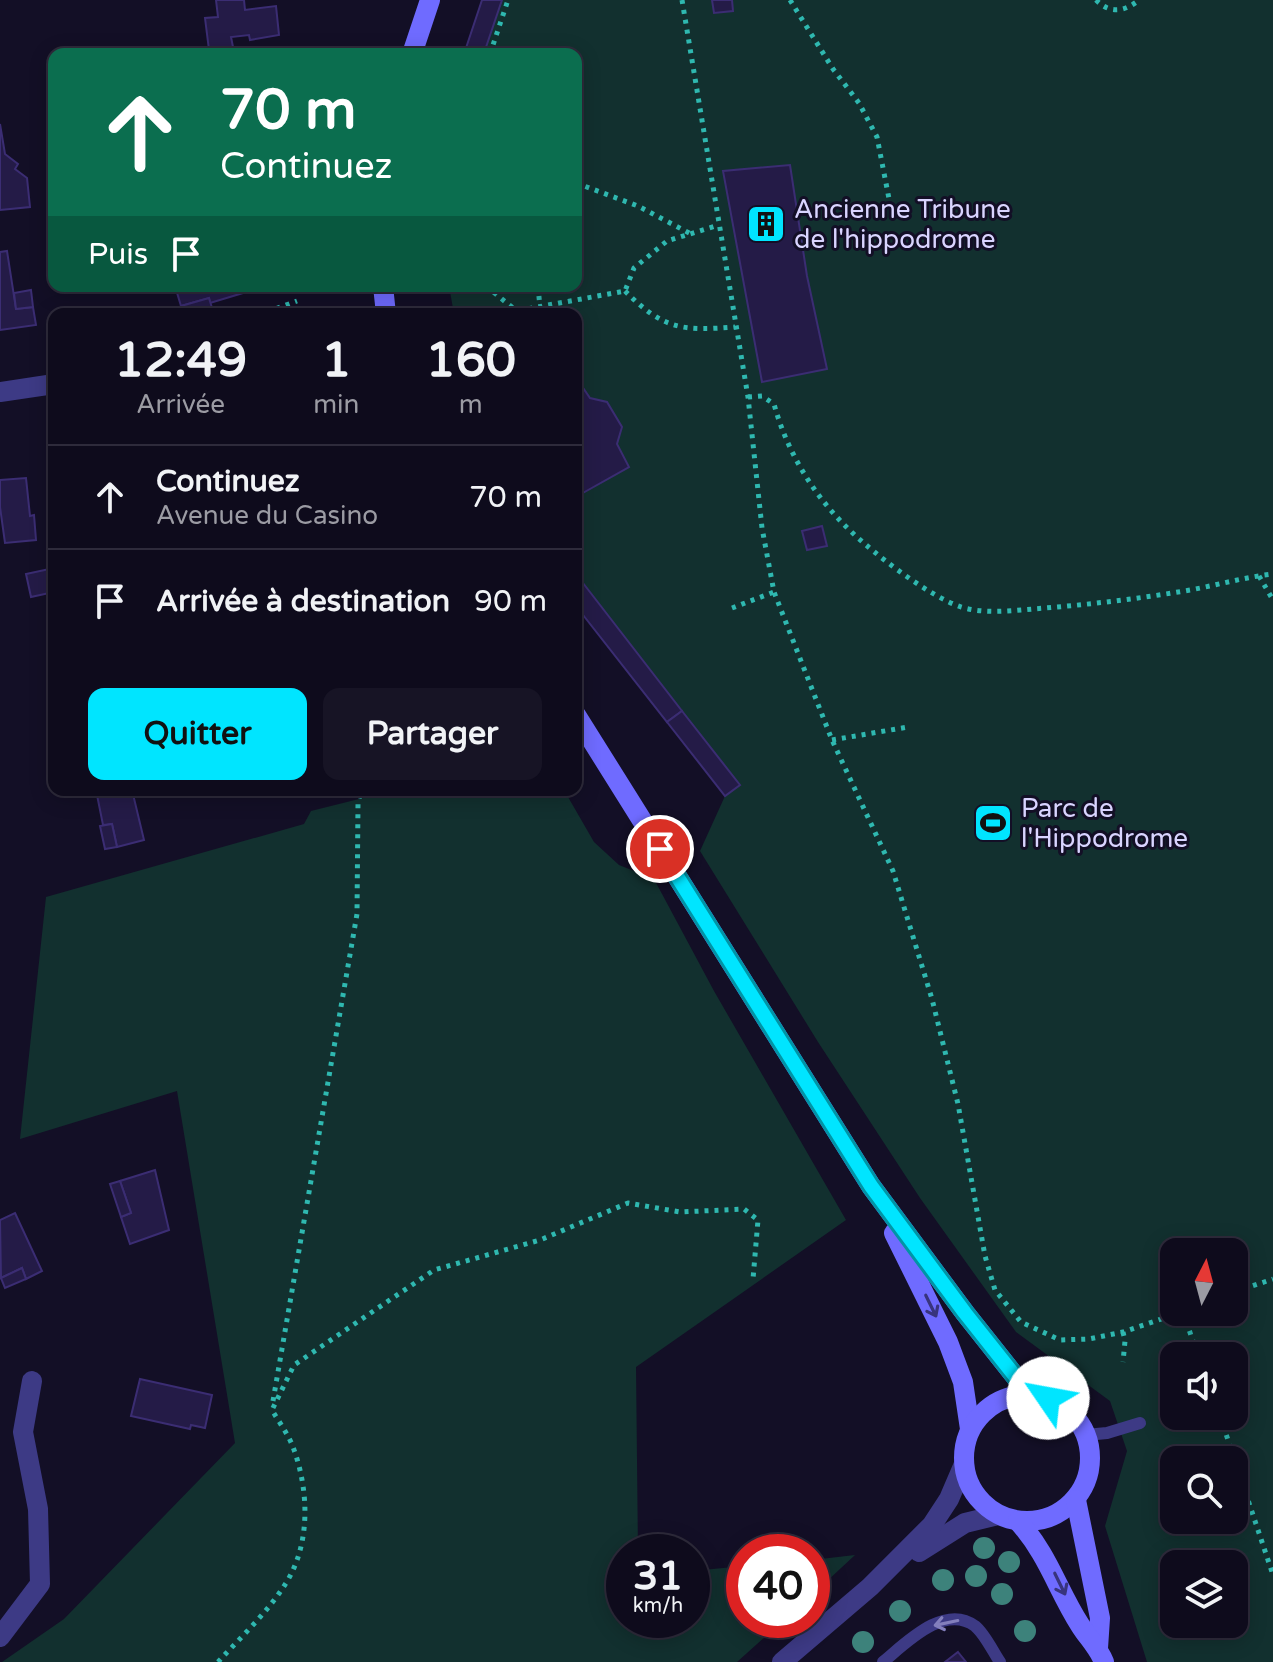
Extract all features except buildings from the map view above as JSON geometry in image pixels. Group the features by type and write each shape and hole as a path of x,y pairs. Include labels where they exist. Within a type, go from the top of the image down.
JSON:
{"street":[{"path":"414,48 430,0"},
{"path":"0,392 48,385"},
{"path":"582,725 871,1186 1030,1395"},
{"path":"871,1186 948,1342 963,1382 970,1429"},
{"path":"0,1637 40,1584 38,1509 23,1432 32,1381"},
{"path":"1030,1395 1048,1398 1064,1406 1077,1419 1091,1451 1090,1469 1085,1486 1076,1500 1059,1514 1039,1521 1018,1521 998,1515 981,1502 969,1485 964,1446 970,1429 981,1414 995,1403 1030,1395"},
{"path":"782,1662 870,1587 932,1525 949,1499 964,1464"},
{"path":"1076,1500 1100,1618 1101,1655"},
{"path":"870,1587 953,1529 998,1515"},
{"path":"1018,1521 1049,1564 1080,1624 1101,1655"}],"lane":[{"path":"1086,1435 1107,1433 1140,1423"},
{"path":"883,1662 922,1631 945,1620 963,1620 977,1627 1000,1662"}],"path":[{"path":"492,48 508,0"},
{"path":"682,0 748,397 762,528 774,592 832,740 893,871 932,999 958,1104 985,1256 995,1290 1021,1322 1060,1340 1089,1339 1160,1319"},
{"path":"790,0 833,69 859,103 877,137 891,209"},
{"path":"1096,0 1112,11 1124,10 1139,0"},
{"path":"582,185 638,206 691,234"},
{"path":"625,291 634,268 667,241 719,225"},
{"path":"625,291 660,321 684,328 735,327"},
{"path":"539,292 540,308 625,291"},
{"path":"493,292 512,308"},
{"path":"281,308 297,301"},
{"path":"748,397 762,396 774,404 779,425 799,465 822,501 848,530 885,562 959,607 988,612 1053,607 1189,590 1273,574"},
{"path":"1259,576 1273,600"},
{"path":"732,608 774,592"},
{"path":"832,740 908,727"},
{"path":"218,1662 286,1584 302,1550 306,1518 300,1474 293,1446 272,1410 357,914 360,796"},
{"path":"272,1410 294,1365 434,1270 540,1240 628,1203 680,1212 744,1209 758,1220 753,1279"},
{"path":"1248,1287 1273,1279"},
{"path":"1123,1332 1123,1362"},
{"path":"1225,1430 1273,1575"}],"green space":[{"name":"Parc de l'Hippodrome","path":"482,0 1273,0 1273,1662 1147,1662 1105,1526 1127,1451 1110,1401 1016,1332 920,1198 818,1042 700,851 725,796 582,614 582,308 453,308 450,292 582,292 582,48 466,48"},
{"path":"371,796 567,796 594,842 619,865 654,879 714,991 846,1220 636,1367 638,1534 606,1534 606,1638 710,1638 710,1569 726,1568 726,1638 764,1638 737,1662 2,1662 64,1619 235,1443 177,1091 20,1139 46,897 304,824 311,811"},
{"path":"855,1555 830,1578 830,1558"}],"place":[{"name":"Ancienne Tribune de l'hippodrome","path":"766,224"},
{"name":"Parc de l'Hippodrome","path":"993,823"}],"route":[{"path":"660,849 871,1186 1030,1395 1048,1398"}]}
